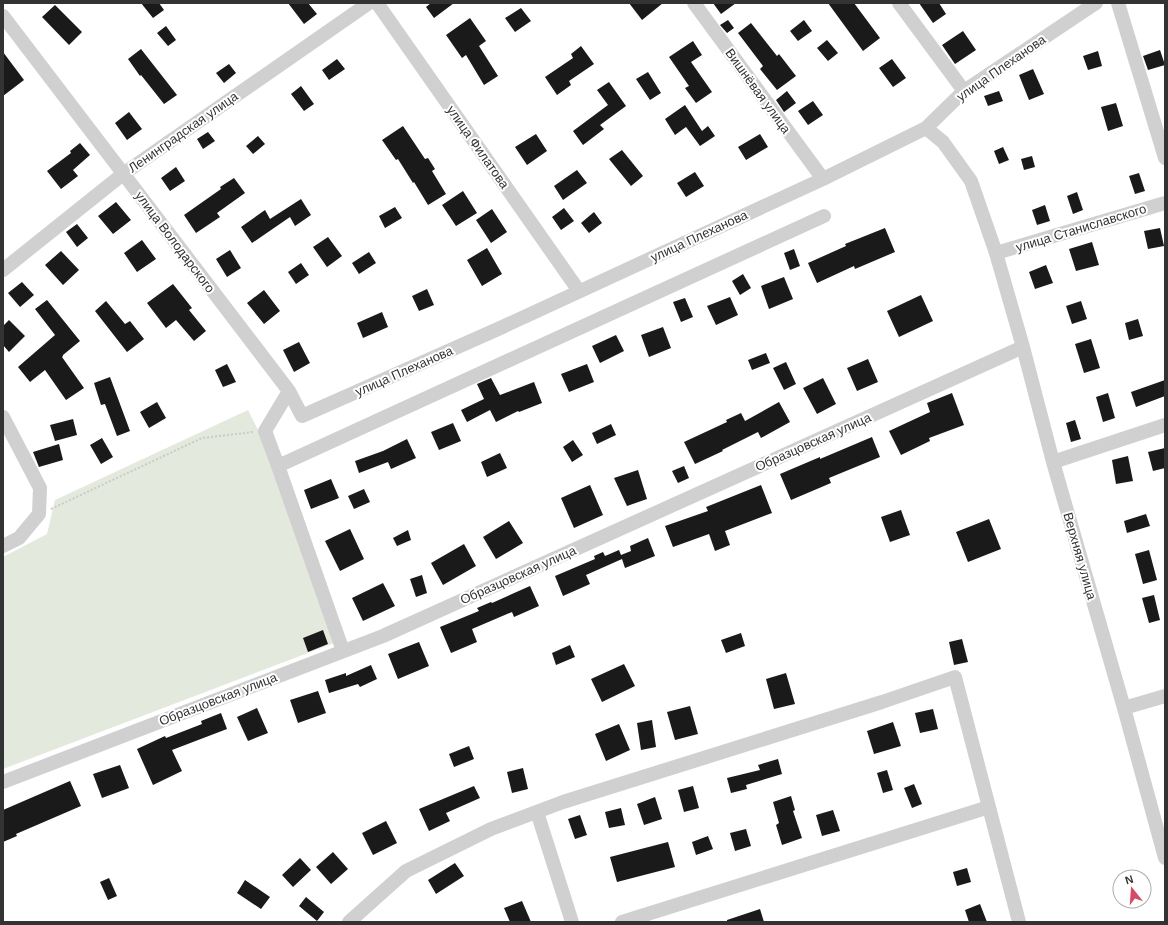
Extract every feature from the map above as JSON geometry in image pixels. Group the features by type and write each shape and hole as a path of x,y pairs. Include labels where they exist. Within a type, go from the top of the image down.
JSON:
{"street":[{"name":"Ленинградская улица","path":"3,270 123,174 368,3"},
{"name":"улица Филатова","path":"377,3 579,291"},
{"name":"Вишнёвая улица","path":"694,3 823,179"},
{"path":"899,3 964,91"},
{"name":"улица Плеханова","path":"289,391 302,416 823,179 926,128 964,91 1096,3"},
{"path":"1118,3 1165,158"},
{"name":"улица Володарского","path":"3,16 289,391"},
{"name":"Верхняя улица","path":"926,128 943,142 971,181 996,253 1053,462 1124,708 1165,858"},
{"name":"улица Станиславского","path":"996,253 1165,203"},
{"path":"278,466 824,216"},
{"name":"Образцовская улица","path":"3,782 391,632 1023,348"},
{"path":"289,391 265,431 343,651"},
{"path":"3,417 40,488 39,514 19,538 3,546"},
{"path":"1053,462 1165,425"},
{"path":"349,922 406,871 491,829 563,802 882,702 955,677 1019,922"},
{"path":"1124,708 1165,696"},
{"path":"622,922 989,807"},
{"path":"537,812 572,922"}],"path":[{"path":"39,514 202,438 265,431"}],"shaded area":[{"path":"248,410 278,470 342,640 3,769 3,557 47,534 55,500"}],"building":[{"path":"141,3 159,3 164,10 153,18"},
{"path":"288,3 308,3 317,14 304,24"},
{"path":"431,3 454,3 434,18 426,7"},
{"path":"629,3 663,3 642,20"},
{"path":"713,3 736,3 721,14"},
{"path":"828,3 854,3 880,38 863,51"},
{"path":"919,3 939,3 946,14 933,23"},
{"path":"55,5 82,32 69,45 42,17"},
{"path":"521,8 531,21 515,32 505,18"},
{"path":"470,18 486,41 479,46 498,76 484,85 466,55 462,58 446,35"},
{"path":"728,20 734,28 727,33 720,25"},
{"path":"804,20 812,31 798,41 790,31"},
{"path":"751,23 777,56 779,54 796,76 777,90 760,69 763,66 738,33"},
{"path":"166,26 176,40 168,46 157,33"},
{"path":"963,31 976,50 955,64 942,45"},
{"path":"827,40 838,53 828,61 817,48"},
{"path":"693,41 702,55 691,62 712,92 696,103 685,88 689,86 669,57"},
{"path":"581,46 594,64 569,81 571,85 557,95 545,77 573,58 571,54"},
{"path":"141,49 177,95 164,104 141,75 140,76 128,59"},
{"path":"1160,50 1165,65 1148,70 1143,56"},
{"path":"1098,51 1102,66 1088,70 1083,56"},
{"path":"3,52 24,80 3,96"},
{"path":"337,59 345,69 329,80 322,70"},
{"path":"892,59 906,78 893,87 879,68"},
{"path":"229,64 236,73 224,83 216,73"},
{"path":"1033,69 1044,94 1029,100 1019,75"},
{"path":"648,72 661,93 650,100 636,79"},
{"path":"609,82 626,106 600,125 604,129 583,145 573,131 608,105 597,90"},
{"path":"301,86 314,104 304,111 291,94"},
{"path":"787,91 796,103 784,112 776,100"},
{"path":"999,91 1003,101 988,106 984,96"},
{"path":"813,101 823,115 808,125 798,111"},
{"path":"1116,103 1123,126 1108,131 1101,107"},
{"path":"685,105 702,131 708,126 715,136 700,146 686,127 675,135 665,119"},
{"path":"129,112 142,129 127,140 115,123"},
{"path":"403,126 425,159 428,158 435,169 432,171 446,194 428,205 398,159 396,160 382,140"},
{"path":"208,132 215,141 203,149 197,139"},
{"path":"536,134 547,151 527,165 515,147"},
{"path":"760,134 768,147 746,160 738,147"},
{"path":"258,136 265,144 253,154 246,146"},
{"path":"80,143 90,155 73,170 78,176 61,189 47,171 71,153 70,151"},
{"path":"1003,147 1009,160 999,164 994,151"},
{"path":"622,150 643,176 631,186 609,159"},
{"path":"1032,156 1035,167 1024,170 1021,159"},
{"path":"176,167 185,181 170,191 161,178"},
{"path":"577,170 587,183 563,200 554,186"},
{"path":"695,172 704,186 686,197 677,183"},
{"path":"1139,173 1145,191 1135,194 1129,176"},
{"path":"234,178 245,193 217,213 220,217 196,233 184,215"},
{"path":"463,191 477,213 456,226 442,205"},
{"path":"1077,192 1083,210 1073,214 1067,196"},
{"path":"301,199 311,215 295,226 290,217 252,243 241,227 265,210 270,219"},
{"path":"116,202 131,220 113,234 98,216"},
{"path":"1045,205 1050,221 1037,225 1032,210"},
{"path":"395,207 402,218 385,228 379,216"},
{"path":"564,208 574,221 561,230 552,217"},
{"path":"492,209 507,232 491,243 476,220"},
{"path":"594,212 602,223 589,233 581,223"},
{"path":"77,224 88,238 77,247 66,232"},
{"path":"885,228 895,252 855,269 854,266 817,283 808,263 846,246 845,244"},
{"path":"1160,228 1164,246 1148,249 1144,231"},
{"path":"328,237 342,256 327,267 313,247"},
{"path":"142,240 156,259 137,272 124,253"},
{"path":"1092,242 1099,265 1076,271 1069,249"},
{"path":"487,248 502,274 482,286 467,260"},
{"path":"794,249 800,266 790,270 784,253"},
{"path":"230,250 241,268 227,277 216,259"},
{"path":"61,251 79,270 63,285 45,265"},
{"path":"369,252 376,263 359,274 352,263"},
{"path":"301,263 309,275 296,284 288,272"},
{"path":"1046,265 1053,283 1035,289 1029,272"},
{"path":"743,274 751,288 740,295 732,281"},
{"path":"784,277 793,299 769,309 761,286"},
{"path":"22,282 34,295 20,307 8,293"},
{"path":"173,284 192,308 189,310 206,331 194,341 176,320 166,328 147,303"},
{"path":"427,289 434,305 419,311 412,296"},
{"path":"264,290 280,311 264,324 247,303"},
{"path":"921,295 933,321 899,337 887,311"},
{"path":"730,297 738,315 716,325 707,306"},
{"path":"685,298 693,317 681,322 673,302"},
{"path":"47,300 80,341 62,357 84,388 66,400 45,370 30,382 18,367 55,335 35,309"},
{"path":"106,301 125,324 130,321 144,339 127,352 95,311"},
{"path":"1081,301 1087,319 1072,324 1066,306"},
{"path":"382,312 388,327 363,338 357,323"},
{"path":"1138,319 1143,336 1129,340 1125,323"},
{"path":"9,320 25,336 9,352 3,345 3,326"},
{"path":"663,327 671,348 649,357 641,335"},
{"path":"616,335 624,351 600,363 592,346"},
{"path":"1091,339 1100,368 1084,373 1075,344"},
{"path":"299,342 310,363 294,372 283,350"},
{"path":"766,353 770,363 752,370 748,360"},
{"path":"868,359 878,382 857,391 847,368"},
{"path":"786,362 796,384 784,390 773,368"},
{"path":"227,364 236,382 223,387 215,370"},
{"path":"587,364 594,382 569,392 561,374"},
{"path":"110,377 130,431 117,436 105,404 101,405 94,383"},
{"path":"491,378 500,395 534,382 542,403 519,412 518,411 496,422 490,410 467,422 461,410 484,399 477,384"},
{"path":"823,378 836,404 817,414 803,388"},
{"path":"1165,380 1165,396 1136,407 1131,392"},
{"path":"952,393 964,425 929,438 930,441 901,455 889,431 930,412 927,403"},
{"path":"1108,393 1115,418 1103,422 1096,397"},
{"path":"157,402 166,418 149,428 140,412"},
{"path":"779,402 790,422 761,438 758,432 695,464 684,442 727,422 726,420 741,413 745,421"},
{"path":"73,419 77,435 55,441 50,425"},
{"path":"1075,420 1081,439 1071,442 1066,423"},
{"path":"453,423 461,441 439,450 431,432"},
{"path":"611,424 616,435 597,444 592,433"},
{"path":"872,437 880,457 829,478 831,483 791,500 780,474"},
{"path":"102,438 113,457 101,464 90,445"},
{"path":"407,439 416,458 391,469 388,462 359,473 355,461 383,451"},
{"path":"573,440 583,455 572,462 563,447"},
{"path":"59,444 63,460 39,467 33,452"},
{"path":"1165,448 1165,468 1153,471 1148,452"},
{"path":"500,453 507,468 487,477 481,462"},
{"path":"1128,456 1133,481 1116,484 1112,460"},
{"path":"684,466 689,478 678,483 672,471"},
{"path":"638,470 647,499 627,506 614,478"},
{"path":"331,479 339,498 311,509 304,490"},
{"path":"590,485 603,515 574,528 561,498"},
{"path":"761,485 772,513 725,531 730,545 715,551 709,534 673,547 665,526 708,511 706,507"},
{"path":"364,489 370,502 354,509 348,496"},
{"path":"901,510 910,535 890,542 881,517"},
{"path":"1146,514 1150,526 1127,533 1124,521"},
{"path":"989,519 1001,549 968,562 956,532"},
{"path":"509,521 523,543 496,559 483,537"},
{"path":"350,529 364,559 340,571 325,541"},
{"path":"408,530 411,540 397,546 393,538"},
{"path":"648,538 655,556 625,568 622,559 586,575 590,584 563,596 555,576 595,559 594,556 603,552 605,556 619,550 621,555 631,551 630,546"},
{"path":"464,544 476,566 443,585 431,563"},
{"path":"1149,550 1157,580 1143,584 1135,554"},
{"path":"422,575 427,593 416,597 410,579"},
{"path":"383,583 395,606 363,621 352,598"},
{"path":"530,586 539,606 514,617 512,612 472,629 477,642 451,653 440,627 479,611 477,608"},
{"path":"1154,595 1160,620 1149,623 1142,598"},
{"path":"323,630 328,644 308,652 303,638"},
{"path":"741,633 745,646 726,653 721,640"},
{"path":"962,639 968,662 954,665 949,642"},
{"path":"419,642 429,666 398,679 388,654"},
{"path":"570,645 575,657 556,665 552,653"},
{"path":"624,664 635,686 602,702 591,679"},
{"path":"371,665 377,679 360,687 358,684 329,693 325,680 346,673 346,676"},
{"path":"786,673 795,704 774,709 766,679"},
{"path":"318,691 326,713 298,723 290,700"},
{"path":"690,706 698,734 675,740 667,712"},
{"path":"257,708 268,733 248,741 237,717"},
{"path":"933,709 938,729 920,733 915,713"},
{"path":"221,713 227,729 172,750 182,771 153,785 137,749 165,736 166,738 202,724 201,721"},
{"path":"652,720 656,747 641,750 637,723"},
{"path":"893,722 901,746 874,754 867,731"},
{"path":"619,724 630,750 606,761 595,734"},
{"path":"469,746 474,759 454,767 449,754"},
{"path":"778,759 782,774 746,785 747,789 731,793 727,778 760,770 758,765"},
{"path":"120,765 129,788 102,798 93,774"},
{"path":"523,768 528,789 512,793 507,772"},
{"path":"887,770 893,790 883,793 877,773"},
{"path":"70,781 81,806 16,834 17,836 3,842 3,810"},
{"path":"914,784 922,804 912,808 904,788"},
{"path":"474,786 480,798 446,813 450,821 429,831 419,809"},
{"path":"693,786 699,808 684,812 678,790"},
{"path":"791,796 795,810 793,811 802,838 782,845 776,825 779,823 773,802"},
{"path":"655,797 662,819 644,825 637,804"},
{"path":"621,808 625,825 609,828 605,812"},
{"path":"833,810 840,831 822,836 816,815"},
{"path":"580,815 587,835 575,839 568,819"},
{"path":"386,821 397,843 373,855 362,833"},
{"path":"746,829 751,846 735,851 730,833"},
{"path":"708,836 713,849 696,855 692,842"},
{"path":"668,842 675,867 617,882 610,857"},
{"path":"333,852 348,869 331,884 316,867"},
{"path":"300,858 311,870 293,887 282,875"},
{"path":"455,863 464,876 436,894 428,880"},
{"path":"967,868 971,882 957,886 953,872"},
{"path":"109,878 117,896 108,900 100,882"},
{"path":"245,880 270,897 261,909 237,893"},
{"path":"306,897 324,912 317,921 299,906"},
{"path":"522,901 531,922 510,922 504,908"},
{"path":"980,904 987,922 969,922 965,910"},
{"path":"760,909 764,922 727,922 727,920"}]}
